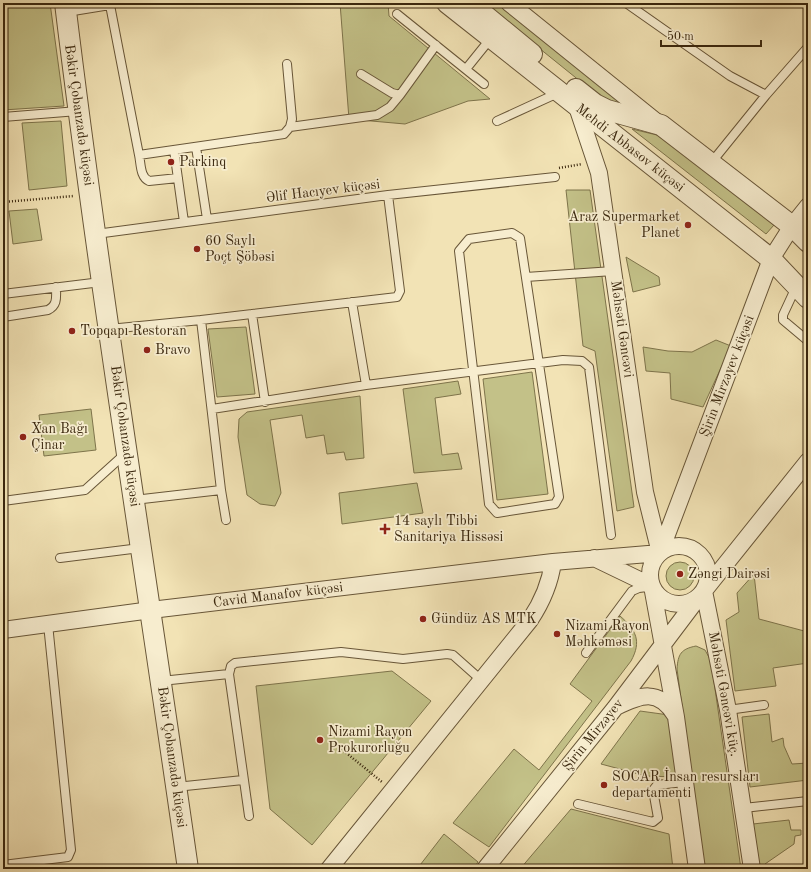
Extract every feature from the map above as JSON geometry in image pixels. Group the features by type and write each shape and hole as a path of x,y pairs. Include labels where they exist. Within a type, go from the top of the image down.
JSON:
{"street":[{"name":"Mehdi Abbasov küçəsi","path":"447,3 771,259 802,292"},
{"name":"Mehdi Abbasov küçəsi","path":"470,3 595,104 607,110 661,125"},
{"name":"Mehdi Abbasov küçəsi","path":"514,5 661,125 792,226 808,242"},
{"name":"Bəkir Çobanzadə küçəsi","path":"66,8 78,111 102,282 188,869"},
{"name":"Məhsəti Gəncəvi","path":"577,107 599,173 646,492 660,553"},
{"name":"Şirin Mirzəyev küçəsi","path":"660,553 771,259 792,226 808,206"},
{"path":"594,558 652,586 663,600 672,604 681,605 690,603 701,595 808,461"},
{"path":"697,869 676,716 652,586 650,568 660,553 677,546 695,550 707,564 708,583 701,595"},
{"name":"Cavid Manafov küçəsi","path":"3,630 151,610 553,562 660,553"},
{"path":"329,869 480,679 530,620 541,603 551,576 553,562"},
{"name":"Şirin Mirzəyev","path":"485,869 615,708 701,595"},
{"name":"Məhsəti Gəncəvi küç.","path":"701,595 728,710 752,869"},
{"path":"615,708 635,698 646,695 665,701 676,716"}],"lane":[{"path":"626,3 730,76 766,95"},
{"path":"66,8 110,4 143,176 149,181 178,178"},
{"path":"397,14 484,84"},
{"path":"466,69 491,38"},
{"path":"290,127 377,115 390,107 436,45"},
{"path":"711,164 766,95 808,47"},
{"path":"139,155 284,134 290,127 292,119 287,64"},
{"path":"361,74 392,93 400,95"},
{"path":"497,121 559,92"},
{"path":"3,117 78,111"},
{"path":"196,147 207,219"},
{"path":"174,150 184,222"},
{"name":"Əlif Hacıyev küçəsi","path":"96,234 388,195 554,177"},
{"path":"109,329 201,320 397,297 400,291 388,195"},
{"path":"512,234 520,238 540,363 559,497 555,504 497,513 489,504 459,251 469,239 512,234"},
{"path":"526,278 613,271"},
{"path":"3,294 102,282"},
{"path":"3,317 53,308 55,303 56,287"},
{"path":"802,292 783,315 783,320 808,341"},
{"path":"352,302 366,385"},
{"path":"252,314 265,402"},
{"path":"201,320 226,520"},
{"path":"212,409 265,402 366,385 473,371 563,360 582,361 589,367 611,535"},
{"path":"3,501 85,490 127,453"},
{"path":"134,500 222,490"},
{"path":"60,558 141,548"},
{"path":"586,653 632,591 639,588 652,586"},
{"path":"3,865 27,866 68,857 71,850 48,624"},
{"path":"248,816 229,674 231,666 235,663 341,652 403,659 447,654 453,655 480,679"},
{"path":"161,681 229,674"},
{"path":"728,710 764,705"},
{"path":"176,787 243,780"},
{"path":"578,804 653,822 658,818 654,790 657,785 684,782"},
{"path":"744,808 808,801"}],"path":[{"path":"3,202 90,195"},
{"path":"339,747 392,790"},
{"path":"783,869 808,867"}],"shaded area":[{"path":"3,3 50,3 64,106 3,110"},
{"path":"340,3 388,3 389,16 490,99 468,101 405,124 349,119"},
{"path":"483,3 496,3 625,106 601,98"},
{"path":"61,121 67,186 29,190 22,123"},
{"path":"632,129 661,136 774,225 766,234"},
{"path":"566,190 590,190 634,507 617,511 595,351 583,346"},
{"path":"37,209 42,240 13,244 9,211"},
{"path":"626,257 659,277 660,285 633,292"},
{"path":"246,327 255,394 217,397 208,329"},
{"path":"716,340 731,346 703,407 671,399 670,373 646,371 643,347 668,351 692,352"},
{"path":"532,372 548,494 497,500 483,379"},
{"path":"458,381 461,394 435,398 442,455 458,453 462,469 414,473 403,389"},
{"path":"360,396 364,458 346,460 344,452 327,454 324,435 306,438 302,415 270,420 281,493 275,506 260,504 247,495 238,437 239,419 247,412"},
{"path":"91,409 96,450 44,456 39,415"},
{"path":"417,483 423,513 342,524 339,493"},
{"name":"Zəngi Dairəsi","path":"680,562 690,566 694,576 690,586 680,590 670,586 666,576 670,566"},
{"path":"754,574 759,619 808,632 808,663 773,668 776,686 735,691 726,620 739,612 737,593"},
{"path":"620,616 630,626 636,636 636,648 631,661 489,847 453,823 514,749 539,770 592,701 570,684"},
{"path":"696,646 705,650 711,661 741,869 704,869 677,669 679,656 681,653"},
{"path":"392,671 431,701 312,845 270,809 256,686"},
{"path":"640,711 669,715 677,777 646,776 601,764"},
{"path":"769,714 772,742 783,738 784,746 792,764 808,763 808,780 750,787 742,717"},
{"path":"571,809 669,834 673,869 520,869"},
{"path":"789,820 791,830 801,830 801,835 795,836 794,844 765,864 766,869 759,869 753,824"},
{"path":"444,834 478,862 473,869 417,869"}],"place":[{"name":"Parkinq","path":"171,162"},
{"name":"Araz Supermarket Planet","path":"688,225"},
{"name":"60 Saylı Poçt Şöbəsi","path":"197,249"},
{"name":"Topqapı Restoran","path":"72,331"},
{"name":"Bravo","path":"147,350"},
{"name":"Xan Bağı Çinar","path":"23,437"},
{"name":"14 saylı Tibbi Sanitariya Hissəsi","path":"385,529"},
{"name":"Zəngi Dairəsi","path":"680,574"},
{"name":"Gündüz AS MTK","path":"423,619"},
{"name":"Nizami Rayon Məhkəməsi","path":"557,634"},
{"name":"Nizami Rayon Prokurorluğu","path":"320,740"},
{"name":"SOCAR İnsan resursları departamenti","path":"604,785"}]}
